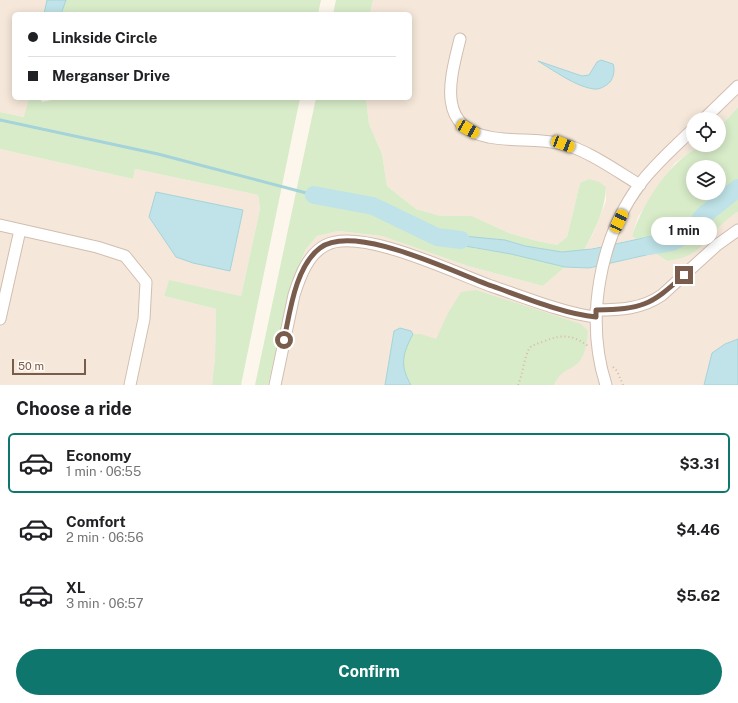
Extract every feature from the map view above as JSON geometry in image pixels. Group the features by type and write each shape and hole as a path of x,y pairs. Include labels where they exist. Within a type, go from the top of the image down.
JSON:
{"street":[{"path":"460,39 450,82 449,94 455,114 468,129 489,138 548,141 563,144 576,149 640,185"},
{"path":"711,112 738,86"},
{"path":"606,385 599,356 596,314 602,272 612,239 626,206 640,185 657,164 686,136"},
{"path":"0,225 97,247 125,256 146,282 144,319 130,385"},
{"path":"0,319 20,230"},
{"path":"275,385 298,280 313,254 327,244 335,241 361,242 420,257 491,285 575,313 596,314 642,306 652,302 662,295 717,245 738,230"}],"path":[{"path":"518,385 529,348 553,336 580,340 617,371 623,385"}],"shaded area":[{"path":"0,0 47,0 44,12 12,12 12,100 29,100 25,117 0,112"},
{"path":"373,0 738,0 738,107 726,120 726,112 686,112 686,152 690,152 675,163 638,217 632,236 636,239 584,250 594,232 606,201 606,187 580,183 567,237 557,245 509,233 472,216 441,216 416,209 387,186 382,154 369,124 366,100 412,100 412,12 370,12"},
{"path":"0,149 133,179 135,169 258,195 260,209 241,296 169,281 164,296 216,309 215,357 212,385 0,385"},
{"path":"738,212 738,385 268,385 291,284 306,249 317,236 338,231 382,236 468,266 543,286 565,267 589,268 655,253 667,261 711,236 726,219"}],"green space":[{"path":"66,0 321,0 318,12 62,12"},
{"path":"336,0 373,0 370,12 333,12"},
{"path":"28,100 41,100 42,102 52,100 300,100 241,385 212,385 215,357 216,309 164,296 169,280 241,296 260,209 258,195 135,169 133,179 0,149 0,112 24,117"},
{"path":"316,100 366,100 369,124 382,154 387,186 416,209 441,216 472,216 509,233 557,245 567,237 580,183 589,179 599,182 606,187 602,212 584,250 562,252 525,246 505,240 481,239 474,248 511,254 565,267 543,286 468,266 382,236 338,231 317,236 306,249 291,284 268,385 255,385"},
{"path":"738,107 738,212 725,221 704,244 691,254 667,261 655,253 665,248 648,237 636,239 632,236 643,210 659,183 680,160 691,152 726,152 726,120"},
{"path":"476,290 581,324 588,331 583,356 575,366 564,372 557,379 554,385 411,385 405,371 404,359 407,347 413,334 421,334 436,339 448,313 461,292"}],"water":[{"path":"47,0 66,0 62,12 44,12"},
{"path":"601,60 613,64 614,73 608,83 598,89 587,88 572,82 538,61 582,76 589,75 597,62"},
{"path":"156,192 243,210 230,271 193,263 176,257 149,217"},
{"path":"442,234 505,240 525,246 562,252 592,249 648,237 662,237 672,242 665,248 655,253 589,268 565,267 511,254 442,242 437,237"},
{"path":"400,328 411,331 413,334 407,347 404,359 405,371 411,385 385,385 394,331"},
{"path":"738,339 738,385 704,385 712,353 725,344"}],"waterway":[{"path":"0,120 158,154 314,195"},
{"path":"648,246 672,242 691,232 704,215 738,188"},
{"path":"314,195 373,206 437,237 461,240"}],"route":[{"path":"284,340 298,280 313,254 327,244 335,241 343,240 361,242 420,257 491,285 575,313 596,317 596,310 619,310 642,306 652,302 684,275"}]}
